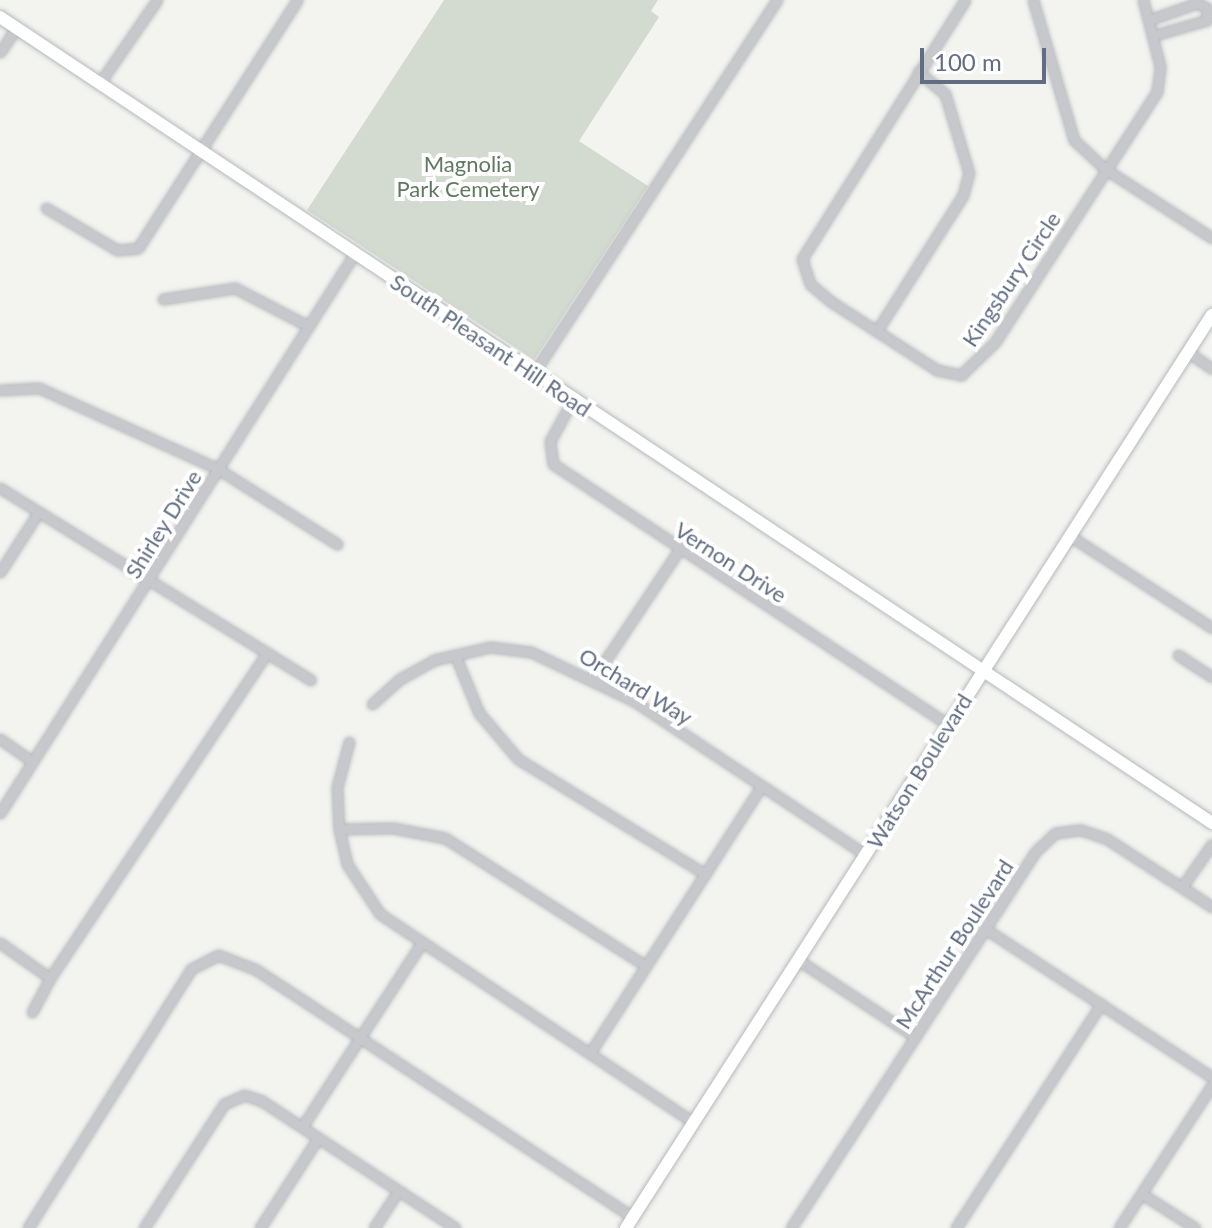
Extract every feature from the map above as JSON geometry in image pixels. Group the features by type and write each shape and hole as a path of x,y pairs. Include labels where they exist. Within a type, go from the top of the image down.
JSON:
{"street":[{"path":"99,84 157,0"},
{"path":"46,208 105,244 126,251 138,248 164,213 199,148 297,0"},
{"path":"533,374 777,0"},
{"name":"Kingsbury Circle","path":"965,0 802,259 810,284 937,370 961,375 995,342 1157,92 1160,66 1155,35 1143,0"},
{"path":"1033,0 1066,122 1084,151 1105,169 1212,238"},
{"path":"1149,20 1197,3 1207,8 1207,20 1155,35"},
{"name":"South Pleasant Hill Road","path":"0,17 572,401 1212,823"},
{"path":"0,52 16,28"},
{"path":"878,329 963,195 969,173 945,94 918,71"},
{"name":"Shirley Drive","path":"0,813 355,253"},
{"path":"163,299 235,288 308,326"},
{"name":"Watson Boulevard","path":"630,1222 1212,315"},
{"path":"1188,352 1212,369"},
{"path":"0,390 39,388 218,469 337,544"},
{"name":"Vernon Drive","path":"572,401 550,441 553,464 679,550 948,724"},
{"path":"0,488 311,680"},
{"path":"0,572 38,513"},
{"path":"1070,536 1212,628"},
{"path":"593,679 679,550"},
{"name":"Orchard Way","path":"372,704 417,667 455,655 512,648 554,659 593,679 866,855"},
{"path":"32,1012 50,978 267,653"},
{"path":"455,655 479,713 518,759 705,874"},
{"path":"1178,655 1212,677"},
{"path":"0,739 31,761"},
{"path":"349,742 337,787 339,829 347,864 368,899 420,945 694,1123"},
{"path":"590,1053 761,787"},
{"path":"339,829 393,828 445,838 644,965"},
{"name":"McArthur Boulevard","path":"791,1228 1036,851 1055,833 1081,830 1107,839 1212,907"},
{"path":"1182,887 1212,844"},
{"path":"987,930 1212,1077"},
{"path":"0,943 50,978"},
{"path":"302,1127 420,945"},
{"path":"28,1228 191,969 206,957 231,957 255,969 630,1222"},
{"path":"798,960 915,1037"},
{"path":"956,1228 1101,1004"},
{"path":"1119,1228 1212,1085"},
{"path":"144,1228 232,1098 262,1101 455,1228"},
{"path":"260,1228 318,1138"},
{"path":"374,1228 398,1191"},
{"path":"1142,1194 1195,1228"}],"green space":[{"name":"Magnolia Park Cemetery","path":"444,0 658,0 651,11 659,17 579,141 648,186 534,360 307,210"}]}
